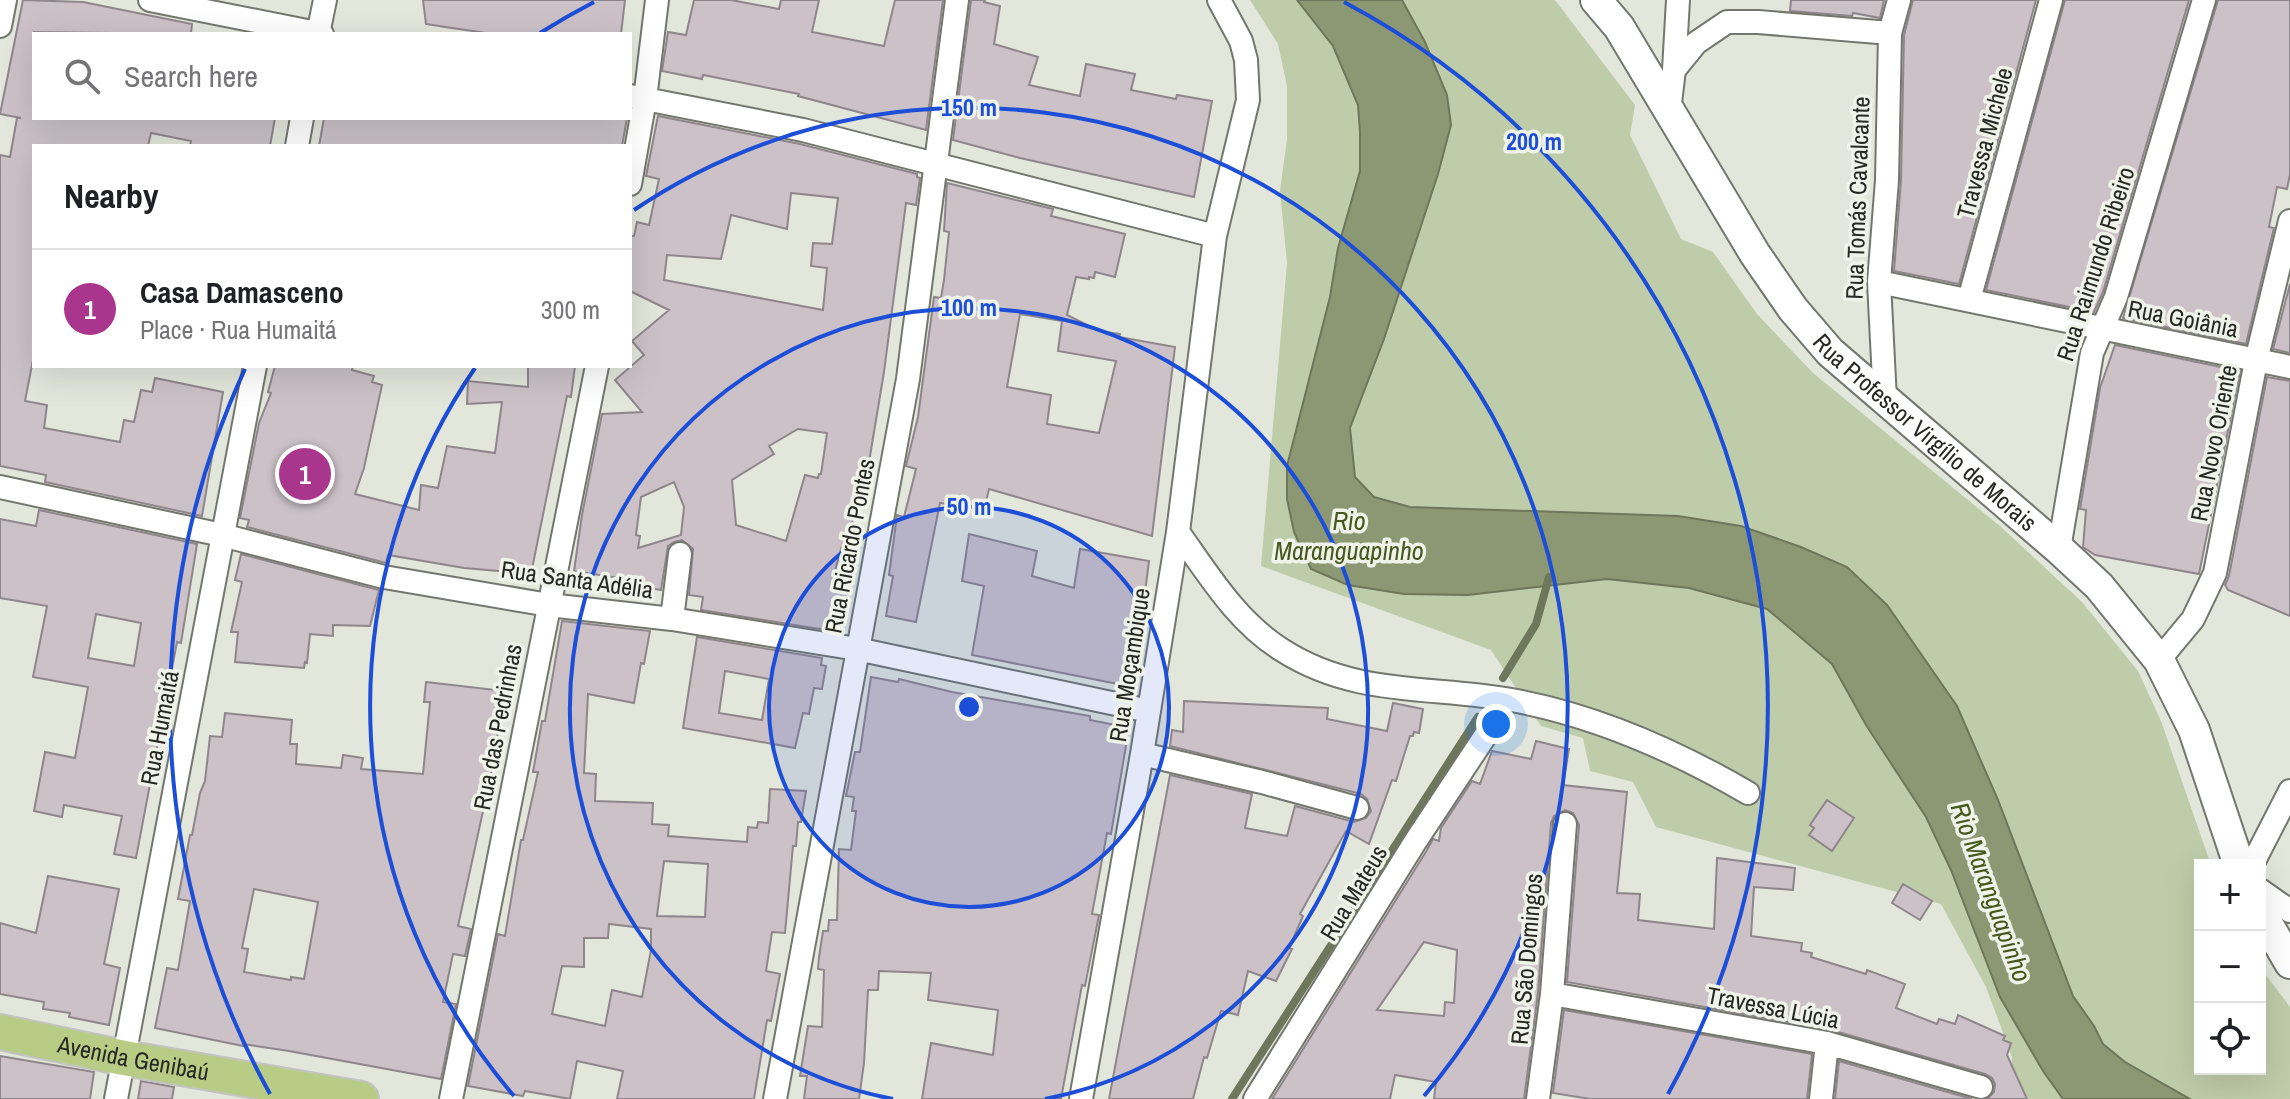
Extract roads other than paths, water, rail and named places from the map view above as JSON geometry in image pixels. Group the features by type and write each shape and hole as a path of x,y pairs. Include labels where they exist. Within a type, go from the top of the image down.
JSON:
{"main road":[{"name":"Rua Professor Virgílio de Morais","path":"1596,0 1619,27 1755,254 1793,309 1830,352 2099,586 2159,660 2194,730 2237,859"},
{"path":"2266,921 2290,963"},
{"name":"Avenida Genibaú","path":"0,1032 124,1058 361,1099"}],"street":[{"path":"0,26 5,0"},
{"path":"150,0 310,32"},
{"path":"320,32 325,0"},
{"path":"632,162 638,97 657,0"},
{"name":"Rua Ricardo Pontes","path":"775,1099 908,379 957,0"},
{"name":"Rua Moçambique","path":"1081,1099 1178,532 1215,236 1245,119 1248,80 1241,41 1219,0"},
{"path":"1669,111 1678,0"},
{"path":"1727,22 1733,0"},
{"name":"Rua Tomás Cavalcante","path":"1885,400 1879,282 1887,180 1890,33 1899,0"},
{"name":"Travessa Michele","path":"1969,300 2051,0"},
{"name":"Rua Raimundo Ribeiro","path":"2059,549 2092,353 2116,297 2204,0"},
{"path":"1674,70 1696,43 1727,22 1890,33"},
{"path":"638,97 803,130 1215,236"},
{"path":"297,144 302,120"},
{"name":"Rua Novo Oriente","path":"2159,660 2193,619 2215,573 2256,361 2290,221"},
{"name":"Rua Goiânia","path":"1879,282 2290,367"},
{"name":"Rua Humaitá","path":"116,1099 255,368"},
{"name":"Rua das Pedrinhas","path":"451,1099 597,368"},
{"name":"Rua Santa Adélia","path":"0,487 222,535 384,577 549,605 672,619 857,649 1149,711"},
{"path":"1178,532 1237,613 1269,641 1307,665 1365,685 1472,694 1564,712 1659,746 1748,793"},
{"path":"672,619 680,554"},
{"name":"Rua Mateus","path":"1255,1099 1415,842 1499,715"},
{"path":"1142,754 1357,808"},
{"path":"2255,859 2290,791"},
{"name":"Rua São Domingos","path":"1538,1099 1552,994 1565,824"},
{"path":"2266,894 2290,911"},
{"name":"Travessa Lúcia","path":"1552,994 1827,1043 1981,1087"},
{"path":"1821,1099 1827,1043"}],"water":[{"name":"Rio Maranguapinho","path":"1297,0 1402,0 1425,42 1447,95 1451,125 1384,339 1350,428 1355,477 1374,497 1410,507 1678,516 1741,526 1847,567 1887,605 1957,706 1998,800 2073,996 2103,1044 2125,1062 2190,1099 2063,1099 2000,997 1951,870 1926,817 1866,725 1832,664 1767,609 1689,588 1607,579 1468,595 1404,594 1348,585 1311,569 1294,532 1287,499 1287,466 1330,297 1338,248 1360,171 1360,132 1358,105 1333,46"}],"waterway":[{"path":"1503,678 1536,624 1549,577"},
{"path":"1232,1099 1478,717"}],"place":[{"name":"Casa Damasceno","path":"305,474"}]}
